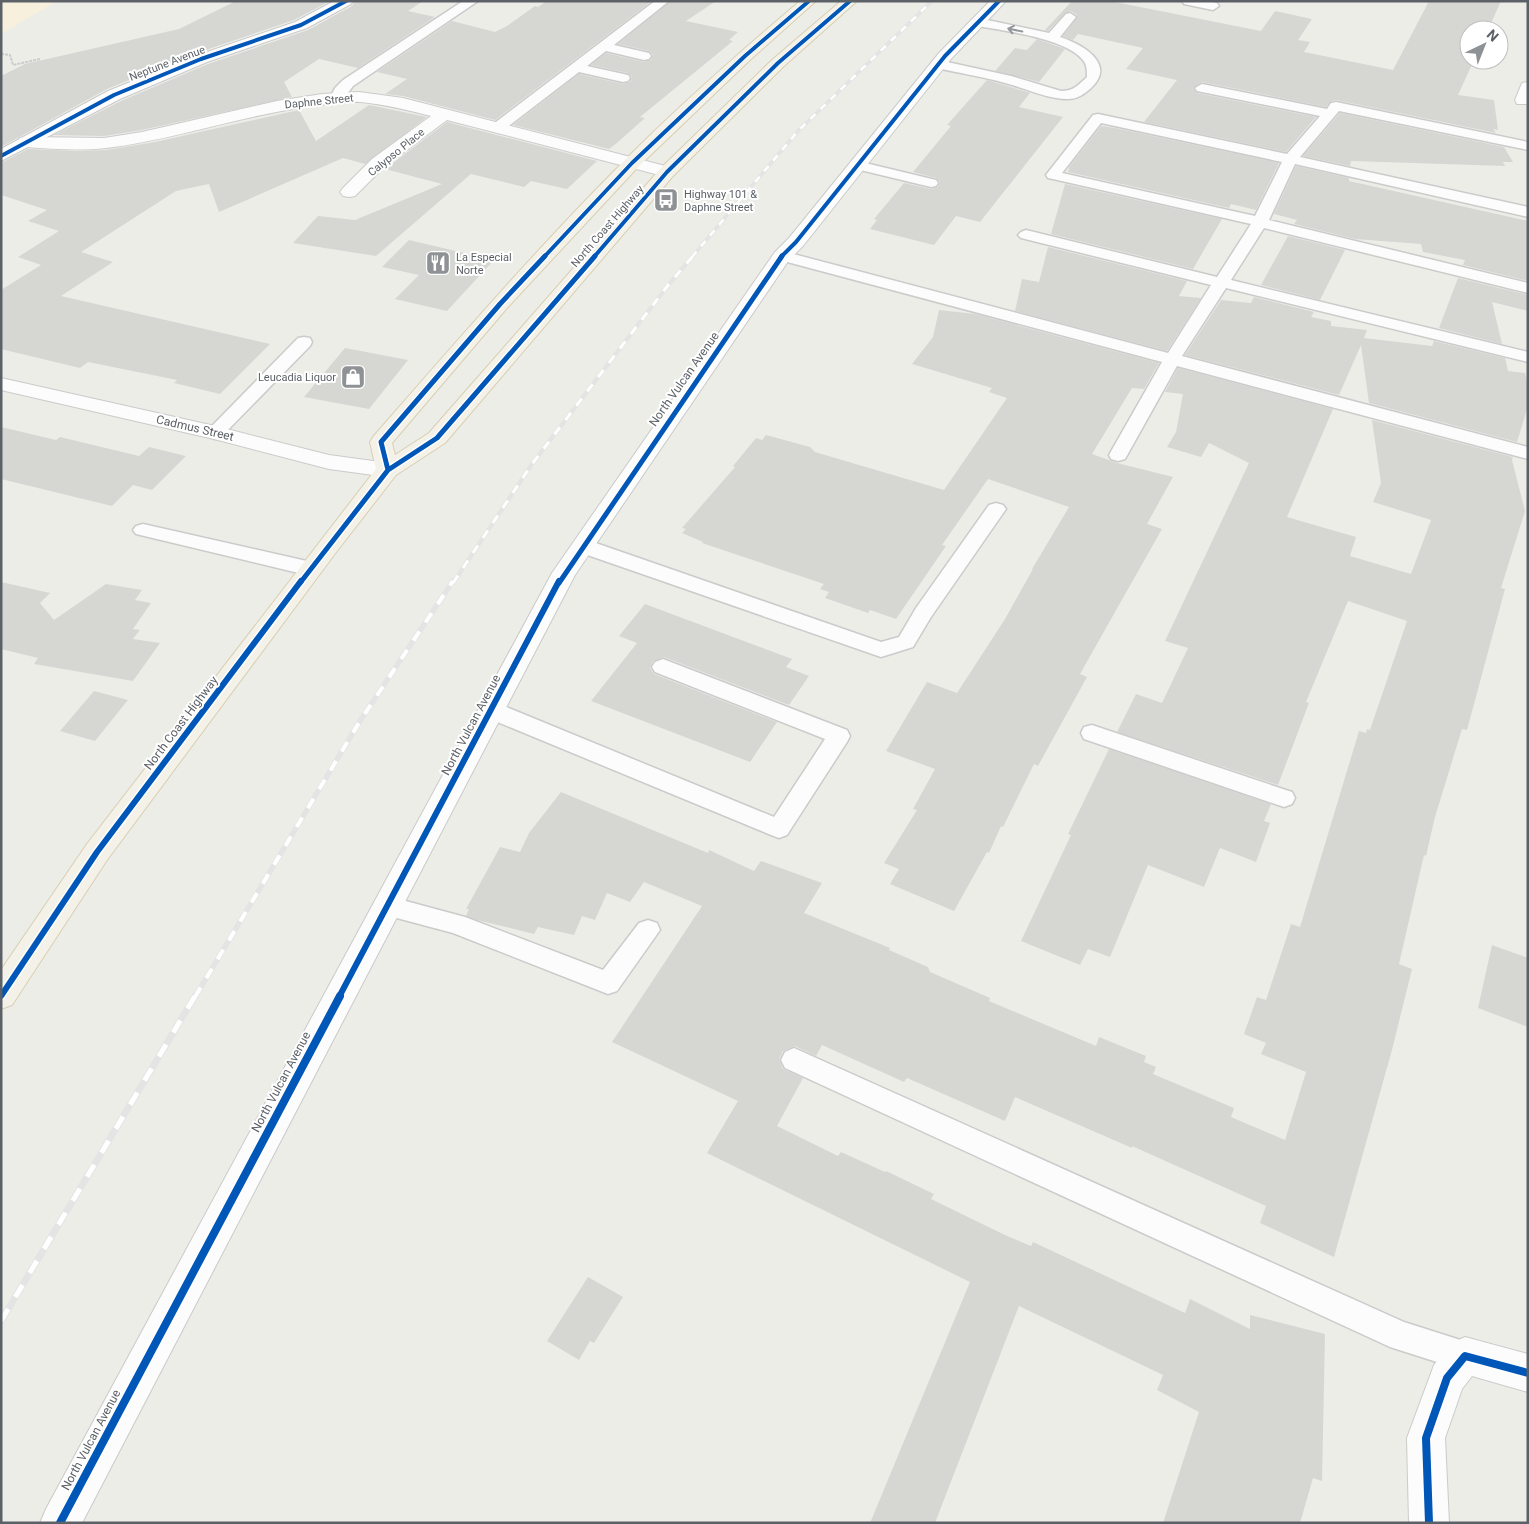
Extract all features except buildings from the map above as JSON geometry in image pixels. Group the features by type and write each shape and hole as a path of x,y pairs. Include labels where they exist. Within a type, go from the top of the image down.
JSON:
{"main road":[{"name":"North Coast Highway","path":"388,470 381,442 500,304 632,163 745,56 808,1"},
{"name":"North Coast Highway","path":"1,996 97,852 312,570 328,545 388,470 437,438 667,172 778,63 850,1"}],"street":[{"name":"Neptune Avenue","path":"1,156 114,95 201,59 292,28 346,1"},
{"name":"North Vulcan Avenue","path":"60,1523 564,573 782,256 796,242 938,64 999,1"},
{"name":"Daphne Street","path":"26,142 64,144 104,142 142,137 277,106 359,97 398,102 667,172"},
{"name":"Calypso Place","path":"349,192 378,163 444,114"},
{"name":"Cadmus Street","path":"3,385 215,433 330,462 388,470"},
{"path":"1429,1523 1426,1438 1456,1367 1528,1373"}],"lane":[{"path":"337,98 340,91 348,83 472,1"},
{"path":"497,128 663,1"},
{"path":"1188,1 1212,6"},
{"path":"1052,38 1070,17"},
{"path":"938,64 1006,79 1060,95 1070,95 1079,92 1094,78 1093,65 1083,53 1072,45 1052,38 978,22"},
{"path":"602,46 644,56"},
{"path":"575,67 623,78"},
{"path":"1202,88 1330,114"},
{"path":"1118,455 1172,359 1260,222 1290,158 1336,106 1528,146"},
{"path":"1528,212 1290,158 1098,118 1053,175 1260,222 1528,288"},
{"path":"857,165 931,183"},
{"path":"1026,235 1528,357"},
{"path":"782,256 1528,453"},
{"path":"215,433 304,342"},
{"path":"583,546 881,650 906,642 923,613 996,509"},
{"path":"143,530 312,570"},
{"path":"492,710 779,829 839,736 663,667"},
{"path":"1092,733 1284,798"},
{"path":"387,906 456,924 608,983 648,930"},
{"path":"794,1060 1402,1336 1456,1367"}],"path":[{"path":"1,54 10,55 13,65 40,59"}],"sand":[{"path":"1,1 57,1 1,34"}],"railway":[{"path":"692,257 798,131 932,1"},
{"path":"453,583 532,464 669,284 693,256"},
{"path":"195,997 360,721 453,581"},
{"path":"1,1321 195,996"}],"cycle path":[{"path":"1,156 114,95 201,59 301,25 346,1"},
{"path":"388,470 381,442 500,304 632,163 745,56 809,1"},
{"path":"1,996 97,852 388,470 437,438 667,172 778,63 850,1"},
{"path":"60,1523 564,573 782,256 796,242 945,56 999,1"},
{"path":"1429,1523 1426,1438 1447,1378 1465,1356 1528,1373"}],"place":[{"name":"Highway 101 & Daphne Street","path":"666,200"},
{"name":"La Especial Norte","path":"438,263"},
{"name":"Leucadia Liquor","path":"353,377"}]}
